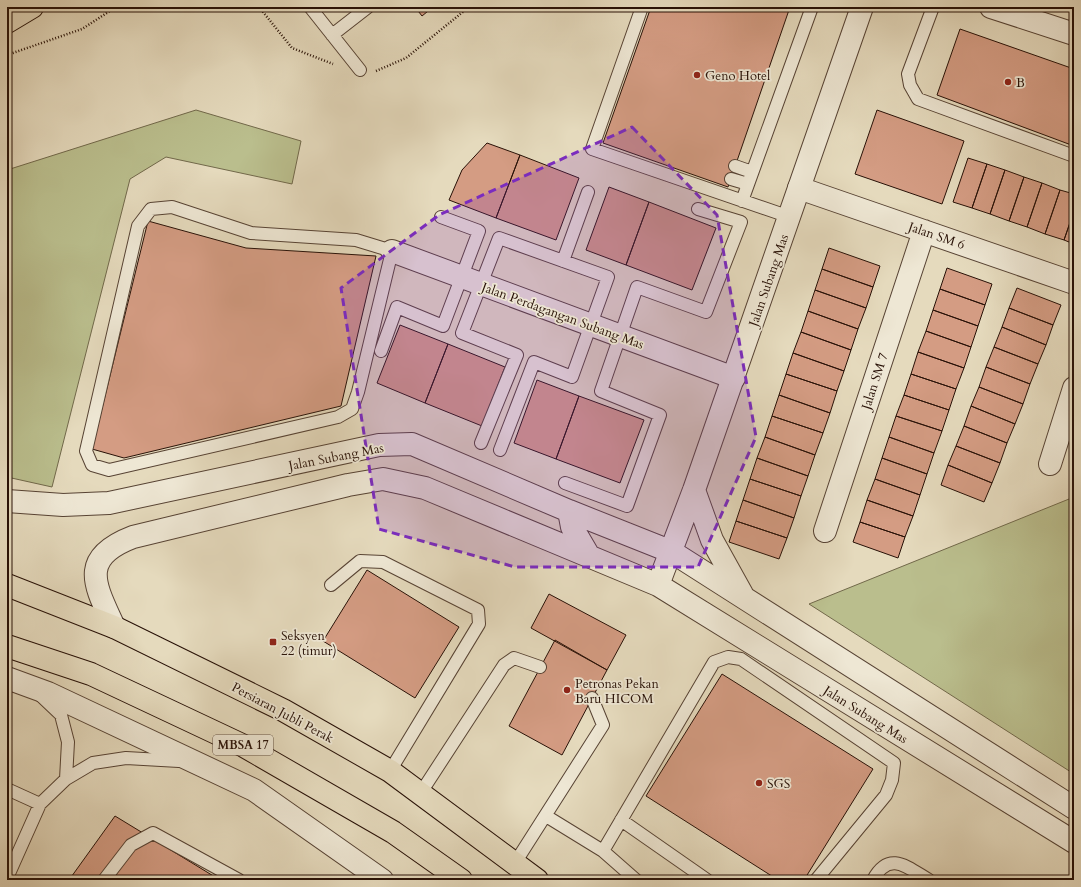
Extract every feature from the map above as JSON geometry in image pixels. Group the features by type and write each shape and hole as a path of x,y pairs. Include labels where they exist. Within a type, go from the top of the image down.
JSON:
{"main road":[{"path":"7,22 32,7"},
{"name":"Persiaran Jubli Perak","path":"7,585 114,627 284,710 390,771 537,880"},
{"name":"MBSA 17","path":"7,646 91,674 244,746 393,832 461,880"}],"street":[{"name":"Jalan Subang Mas","path":"658,586 672,552 734,378 862,7"},
{"path":"991,7 1074,34"},
{"name":"Jalan SM 6","path":"799,188 1074,283"},
{"name":"Jalan SM 7","path":"825,532 924,231"},
{"name":"Jalan Perdagangan Subang Mas","path":"392,251 734,378"},
{"path":"1050,464 1074,388"},
{"name":"Jalan Subang Mas","path":"7,501 63,505 108,503 380,445 412,444 569,511 672,552 1074,808"},
{"name":"Jalan Subang Mas","path":"114,627 100,597 95,572 100,556 115,544 133,537 348,485 383,480 424,488 658,586 1068,833"},
{"path":"694,490 712,540 744,597"},
{"path":"569,511 572,527 589,556"},
{"path":"7,678 32,687 196,761 254,790 382,880"}],"lane":[{"path":"310,7 360,70"},
{"path":"332,35 368,7"},
{"path":"642,7 592,149 790,217"},
{"path":"742,201 812,7"},
{"path":"933,7 908,74 910,85 918,99 1074,156"},
{"path":"735,166 752,172"},
{"path":"730,179 748,184"},
{"path":"563,261 588,192"},
{"path":"172,207 251,233 356,240 392,251 358,392 352,409 338,417 109,470 92,465 86,451 138,226 151,209 172,207"},
{"path":"564,482 627,506 660,415 601,391 637,287 706,312 741,222 698,208"},
{"path":"441,218 479,231 462,333 517,355 481,443"},
{"path":"381,351 397,307 443,326 499,238 608,277 572,377 534,362 500,450"},
{"path":"331,585 360,561 382,562 478,610 479,624 390,771"},
{"path":"603,851 714,662 728,657 741,659 894,763 892,780 886,795 816,880"},
{"path":"420,794 504,665 514,658 540,667"},
{"path":"32,687 61,715 68,742 66,779"},
{"path":"515,863 603,725 592,698"},
{"path":"7,878 40,804 66,779 93,764 126,758 196,761"},
{"path":"7,789 40,804"},
{"path":"546,816 603,851 636,880"},
{"path":"621,820 707,880"},
{"path":"104,880 131,845 153,833 239,880"},
{"path":"874,880 879,870 890,863 902,864 929,880"}],"path":[{"path":"7,55 82,29 116,7"}],"highlighted area":[{"path":"632,127 717,215 756,437 698,567 515,567 379,529 341,288 439,215"}],"green space":[{"path":"196,110 301,141 292,184 166,157 130,179 52,487 7,477 7,170"},
{"path":"1074,497 1074,774 809,604"}],"building":[{"path":"415,7 433,7 422,16"},
{"name":"Geno Hotel","path":"651,7 790,7 728,187 603,143"},
{"name":"B","path":"960,29 1074,69 1074,146 937,95"},
{"path":"877,110 964,141 942,204 855,174"},
{"path":"487,143 520,155 496,218 449,200 462,170"},
{"path":"520,155 579,178 556,240 496,218"},
{"path":"968,158 987,164 972,208 953,202"},
{"path":"987,164 1005,170 990,214 972,208"},
{"path":"1005,170 1024,177 1009,221 990,214"},
{"path":"1024,177 1042,183 1027,227 1009,221"},
{"path":"1042,183 1060,190 1045,234 1027,227"},
{"path":"609,187 649,202 626,265 586,250"},
{"path":"1060,190 1074,194 1074,211 1064,240 1045,234"},
{"path":"649,202 716,228 692,290 626,265"},
{"path":"1074,211 1074,244 1064,240"},
{"path":"148,221 246,248 376,256 341,406 124,458 92,449"},
{"path":"829,248 880,266 873,287 822,269"},
{"path":"947,268 992,284 985,305 940,289"},
{"path":"822,269 873,287 866,308 815,290"},
{"path":"1017,288 1061,305 1053,325 1009,308"},
{"path":"940,289 985,305 978,326 933,310"},
{"path":"815,290 866,308 858,329 808,311"},
{"path":"1009,308 1053,325 1046,345 1002,327"},
{"path":"933,310 978,326 971,347 926,331"},
{"path":"808,311 858,329 851,350 801,332"},
{"path":"400,325 448,344 425,403 377,383"},
{"path":"1002,327 1046,345 1038,364 994,347"},
{"path":"926,331 971,347 964,368 918,352"},
{"path":"801,332 851,350 844,371 793,353"},
{"path":"448,344 505,367 482,426 425,403"},
{"path":"994,347 1038,364 1030,384 986,367"},
{"path":"918,352 964,368 956,389 911,374"},
{"path":"793,353 844,371 837,391 786,374"},
{"path":"986,367 1030,384 1023,404 979,387"},
{"path":"786,374 837,391 830,413 779,395"},
{"path":"911,374 956,389 949,410 904,395"},
{"path":"537,380 579,396 556,459 514,443"},
{"path":"979,387 1023,404 1015,424 971,406"},
{"path":"779,395 830,413 823,433 772,416"},
{"path":"904,395 949,410 942,431 896,416"},
{"path":"579,396 644,420 620,483 556,459"},
{"path":"971,406 1015,424 1007,443 964,426"},
{"path":"772,416 823,433 815,455 765,437"},
{"path":"896,416 942,431 934,453 889,437"},
{"path":"964,426 1007,443 1000,463 956,446"},
{"path":"765,437 815,455 808,476 757,458"},
{"path":"889,437 934,453 927,474 882,458"},
{"path":"956,446 1000,463 992,483 948,465"},
{"path":"757,458 808,476 801,496 750,479"},
{"path":"882,458 927,474 920,495 875,479"},
{"path":"948,465 992,483 984,502 941,485"},
{"path":"750,479 801,496 794,518 743,500"},
{"path":"875,479 920,495 913,516 867,500"},
{"path":"743,500 794,518 787,538 736,521"},
{"path":"867,500 913,516 905,537 860,522"},
{"path":"736,521 787,538 779,559 729,542"},
{"path":"860,522 905,537 898,558 853,542"},
{"path":"367,570 459,627 415,698 323,641"},
{"path":"549,594 626,635 607,670 531,628"},
{"path":"555,640 607,670 562,755 509,726"},
{"name":"SGS","path":"722,674 873,769 804,880 778,880 646,796"},
{"path":"115,816 220,880 69,880"}],"place":[{"name":"Geno Hotel","path":"697,75"},
{"name":"B","path":"1008,82"},
{"name":"Seksyen 22 (timur)","path":"273,642"},
{"name":"Petronas Pekan Baru HICOM","path":"567,690"},
{"name":"SGS","path":"759,783"}]}
